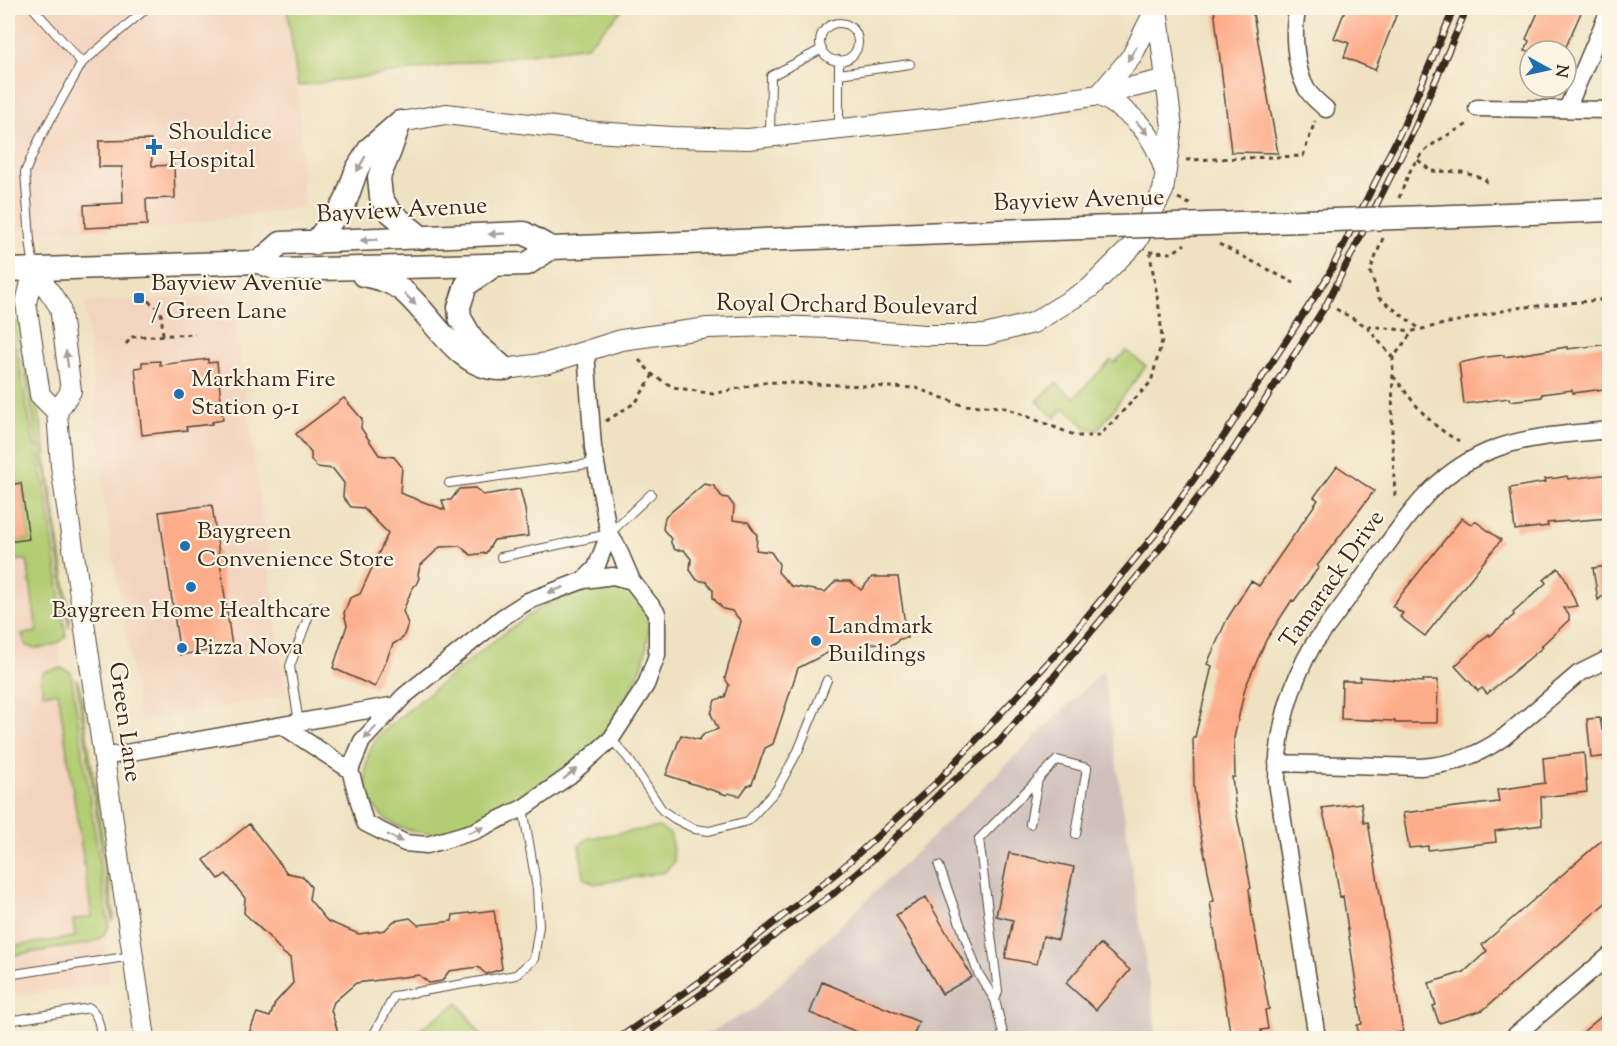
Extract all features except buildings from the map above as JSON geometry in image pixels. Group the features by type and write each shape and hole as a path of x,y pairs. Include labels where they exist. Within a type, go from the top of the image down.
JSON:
{"main road":[{"path":"400,122 379,177 381,197 389,211 422,238"},
{"path":"315,243 345,203 357,169 370,148 400,122"},
{"name":"Bayview Avenue","path":"259,262 280,243 524,233 551,248 1610,210"},
{"path":"8,270 259,262 279,270 527,264 551,248"},
{"path":"495,265 466,285 459,307 463,325 474,342 505,369"},
{"path":"339,269 385,280 401,289 466,357 486,369 505,369"}],"street":[{"name":"Royal Orchard Boulevard","path":"505,369 548,363 621,340 718,328 771,326 925,335 985,335 1033,323 1090,288 1144,247 1163,191 1172,127 1157,8"},
{"path":"1099,95 1132,56 1157,8"},
{"path":"1298,8 1296,36 1299,64 1306,87 1323,107"},
{"path":"1567,109 1610,8"},
{"path":"400,122 446,114 606,132 748,139 944,118 1099,95 1167,79"},
{"path":"1099,95 1124,110 1145,128 1161,158 1166,177"},
{"path":"1477,108 1610,110"},
{"path":"34,269 60,307 71,391 57,412 40,395 26,303 34,269"},
{"path":"291,725 350,770 365,823 405,843 426,844 475,831 523,808 569,776 611,739 646,685 657,655 657,613 633,581 609,534 596,463 586,351"},
{"name":"Green Lane","path":"57,412 61,466 145,1038"},
{"name":"Tamarack Drive","path":"1317,1038 1279,799 1277,763 1284,711 1302,664 1313,645 1417,504 1430,489 1460,465 1499,447 1526,440 1610,430"},
{"path":"584,579 596,568 609,534"},
{"path":"350,770 362,741 404,696 503,617 528,601 584,579 613,576 633,581"},
{"path":"1277,763 1420,767 1458,761 1492,746 1565,684 1592,666 1610,658"},
{"path":"103,757 396,705"},
{"path":"1512,1038 1610,955"}],"lane":[{"path":"33,8 82,63"},
{"path":"34,269 26,172 39,140 82,63 147,8"},
{"path":"839,23 852,27 858,38 856,51 847,59 830,58 822,49 821,37 828,27 839,23"},
{"path":"770,137 771,76 822,49"},
{"path":"839,60 839,129"},
{"path":"838,74 910,64"},
{"path":"449,483 596,463"},
{"path":"501,557 609,534 651,494"},
{"path":"291,725 290,666 312,607"},
{"path":"611,739 628,758 662,810 695,829 709,831 747,820 777,789 798,751 827,680"},
{"path":"995,1000 998,991 979,839 1057,760 1087,768 1076,834"},
{"path":"1030,824 1038,779"},
{"path":"369,1038 375,1032 394,996 516,975 534,959 539,926 537,889 523,808"},
{"path":"939,866 978,973 995,1000 1004,1038"},
{"path":"8,975 133,956"},
{"path":"8,1020 90,1008 95,1012 99,1021 101,1038"}],"path":[{"path":"1186,160 1303,156 1323,107"},
{"path":"1418,160 1431,171 1462,172 1485,179 1488,185"},
{"path":"1210,239 1294,283"},
{"path":"639,360 653,375 673,387 713,394 767,382 916,388 962,405 1003,407 1077,436 1099,436 1151,382 1162,341 1160,314 1144,247 1172,253 1190,240"},
{"path":"1366,326 1413,330 1516,308 1610,298"},
{"path":"148,301 161,310 163,335"},
{"path":"1335,309 1366,326 1393,358"},
{"path":"1395,496 1392,435 1393,358 1413,330"},
{"path":"126,344 132,337 195,334"},
{"path":"606,421 636,402 653,375"},
{"path":"1393,376 1427,419 1459,441"}],"shaded area":[{"name":"Shouldice Hospital","path":"8,8 287,8 298,86 304,207 149,230 8,230"},
{"path":"233,296 286,696 140,721 105,506 85,302"},
{"path":"8,323 111,983 8,997"},
{"path":"1103,671 1157,1038 699,1038 755,1008"}],"green space":[{"path":"287,8 624,8 587,46 298,86"},
{"path":"8,312 17,324 26,323 70,616 69,628 47,476 37,441 21,347 8,318"},
{"path":"8,328 16,347 33,438 45,485 66,637 58,643 42,648 26,646 22,634 37,632 27,560 13,560 8,542 29,539 21,483 13,484 8,457"},
{"path":"1126,351 1146,366 1098,430 1086,428 1065,408 1055,418 1037,401 1056,383 1074,398 1111,360 1114,363"},
{"path":"597,587 618,589 642,600 647,608 649,629 645,657 635,682 616,715 593,746 577,760 546,779 526,797 507,804 462,828 440,833 427,833 403,828 382,816 370,798 366,779 367,760 379,734 496,639 535,611 557,598"},
{"path":"61,668 71,672 109,926 103,936 91,943 8,956 8,947 75,937 73,920 92,917 58,692 43,694 41,678 44,672"},
{"path":"76,678 80,687 114,916 112,920"},
{"path":"659,827 671,835 674,862 665,872 595,884 584,878 579,846 588,838"},
{"path":"458,1003 483,1038 407,1038"}],"railway":[{"path":"619,1038 704,979 840,870 936,783 1056,654 1156,533 1224,436 1327,278 1403,127 1454,8"},
{"path":"639,1038 704,992 776,934 833,894 880,853 942,791 1000,741 1152,559 1232,452 1326,305 1414,130 1467,8"}],"place":[{"name":"Shouldice Hospital","path":"154,147"},
{"name":"Bayview Avenue / Green Lane","path":"139,298"},
{"name":"Markham Fire Station 9-1","path":"179,394"},
{"name":"Baygreen Convenience Store","path":"185,546"},
{"name":"Baygreen Home Healthcare","path":"191,587"},
{"name":"Landmark Buildings","path":"816,641"},
{"name":"Pizza Nova","path":"182,648"}]}
